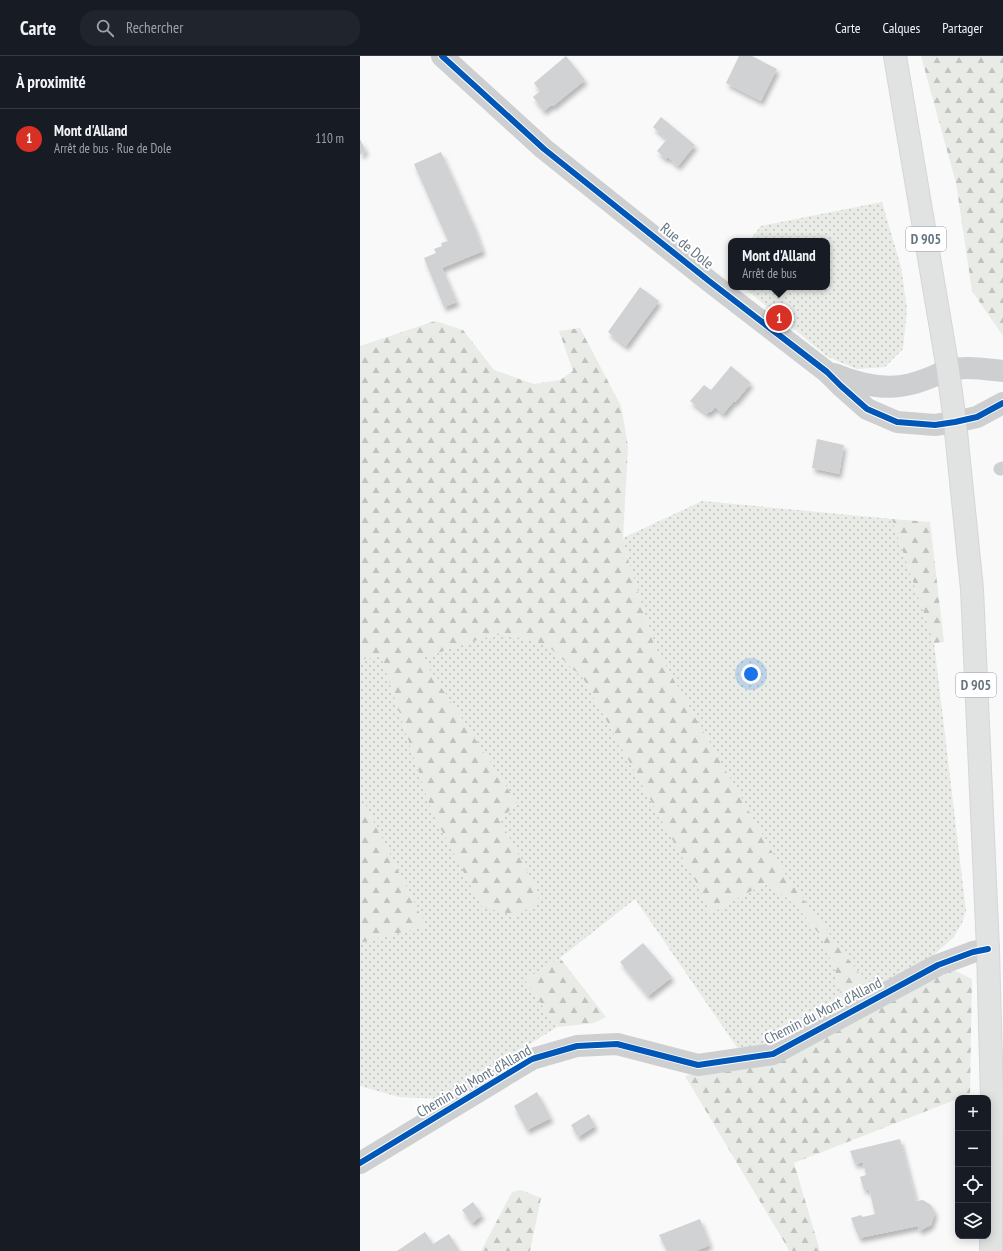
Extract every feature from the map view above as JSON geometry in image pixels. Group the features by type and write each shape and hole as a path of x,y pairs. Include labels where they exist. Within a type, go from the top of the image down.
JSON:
{"main road":[{"name":"D 905","path":"895,56 948,370 955,422 972,588 988,949 992,1099 991,1251"}],"street":[{"name":"Rue de Dole","path":"442,56 544,148 709,281 827,372 867,409 897,422 935,425 977,417 1003,403"},
{"name":"Rue de Dole","path":"827,372 847,380 866,385 889,387 910,384 948,370 968,368 1003,371"},
{"name":"Chemin du Mont d'Alland","path":"360,1163 532,1059 577,1046 617,1044 698,1064 773,1054 938,965 973,952 988,949"}],"green space":[{"path":"921,56 1003,56 1003,336 972,291 956,183"},
{"path":"882,202 901,267 907,309 903,349 885,367 857,369 828,357 747,290 830,290 830,238 751,238 761,226"},
{"path":"435,321 463,330 494,370 534,384 560,380 573,371 559,331 580,328 621,406 628,446 623,538 654,645 787,878 871,989 843,1005 834,966 820,935 793,902 766,883 711,913 696,882 583,678 547,645 499,633 422,658 517,803 500,820 540,896 531,907 515,915 482,907 432,812 381,656 360,660 360,346"},
{"path":"702,501 892,519 934,643 966,911 962,923 954,937 929,959 871,989 787,878 654,645 623,538"},
{"path":"892,519 930,522 944,642 934,643"},
{"path":"499,633 547,645 583,678 696,882 711,913 766,883 793,902 820,935 834,966 843,1005 768,1047 741,1053 635,899 560,958 525,980 557,1027 442,1099 399,1097 360,1086 360,943 426,926 360,795 360,660 381,656 432,812 540,896 500,820 517,803 422,658"},
{"path":"360,795 426,926 360,943"},
{"path":"560,958 606,1017 594,1023 557,1027 525,980"},
{"path":"954,970 972,979 970,1094 955,1095 955,1100 794,1163 820,1251 789,1251 685,1076 748,1063"},
{"path":"521,1190 541,1198 530,1251 481,1251 512,1192"}],"building":[{"path":"566,56 585,80 553,106 551,105 544,111 533,97 540,91 534,83"},
{"path":"739,56 752,56 777,69 761,101 726,83"},
{"path":"661,117 695,145 678,166 668,157 666,159 657,151 667,139 653,127"},
{"path":"360,139 366,151 360,155"},
{"path":"441,152 474,226 483,251 442,268 457,302 444,307 424,258 436,253 434,249 442,246 441,243 448,241 414,164"},
{"path":"640,287 659,301 626,346 608,332"},
{"path":"731,366 751,383 723,414 715,407 707,414 690,401 704,385 711,390"},
{"path":"817,439 844,445 839,474 812,468"},
{"path":"643,943 672,977 648,996 620,962"},
{"path":"537,1092 551,1118 527,1130 514,1106"},
{"path":"589,1114 595,1126 578,1137 571,1125"},
{"path":"900,1139 916,1201 923,1200 931,1205 935,1213 931,1225 919,1231 918,1226 859,1238 851,1218 861,1215 863,1217 875,1214 869,1189 864,1190 860,1177 866,1175 863,1162 855,1164 850,1151"},
{"path":"473,1202 482,1215 472,1223 462,1210"},
{"path":"700,1219 710,1245 696,1251 667,1251 659,1235"},
{"path":"425,1232 433,1244 449,1234 459,1250 397,1251"}],"cycle path":[{"path":"442,56 544,149 709,281 827,372 867,409 897,422 935,425 977,417 1003,403"},
{"path":"360,1163 532,1059 577,1046 617,1044 698,1065 773,1054 938,965 973,952 988,949"}],"place":[{"name":"Mont d'Alland","path":"779,318"}]}
